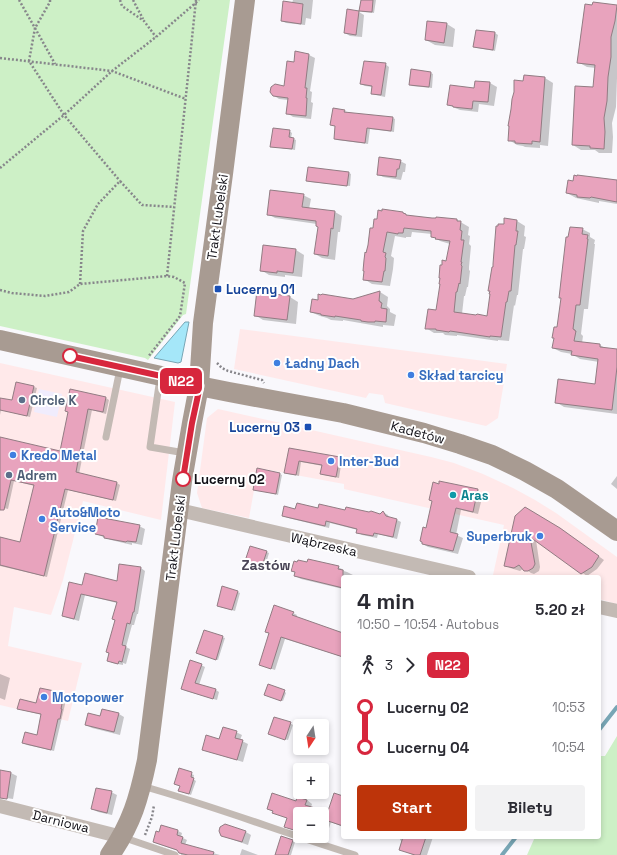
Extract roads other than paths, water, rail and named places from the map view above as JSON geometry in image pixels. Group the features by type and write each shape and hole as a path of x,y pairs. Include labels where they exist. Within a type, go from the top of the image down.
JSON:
{"street":[{"name":"Trakt Lubelski","path":"110,855 122,837 132,816 142,786 147,760 187,453 200,386 203,323 245,0"},
{"name":"Kadetów","path":"0,340 200,386 349,414 424,433 460,444 525,471 557,489 617,531"},
{"name":"Wąbrzeska","path":"179,510 460,575"},
{"path":"601,607 617,611"},
{"name":"Darniowa","path":"0,806 122,837"}],"lane":[{"path":"106,437 120,367"},
{"path":"161,376 150,447 187,453"},
{"path":"142,786 212,807 355,855"},
{"path":"122,837 175,855"}],"water":[{"path":"185,322 189,322 181,362 178,363 154,358"}],"waterway":[{"path":"601,727 617,707"},
{"path":"502,855 514,839"}],"place":[{"name":"Lucerny 01","path":"218,289"},
{"name":"Ładny Dach","path":"277,363"},
{"name":"Skład tarcicy","path":"411,375"},
{"name":"Circle K","path":"22,400"},
{"name":"Lucerny 03","path":"308,427"},
{"name":"Kredo Metal","path":"13,455"},
{"name":"Inter-Bud","path":"331,461"},
{"name":"Adrem","path":"9,475"},
{"name":"Lucerny 02","path":"183,479"},
{"name":"Aras","path":"453,495"},
{"name":"Auto&Moto Service","path":"42,519"},
{"name":"Superbruk","path":"540,536"},
{"name":"Motopower","path":"44,697"}],"district":[{"name":"Zastów","path":"266,565"}]}
